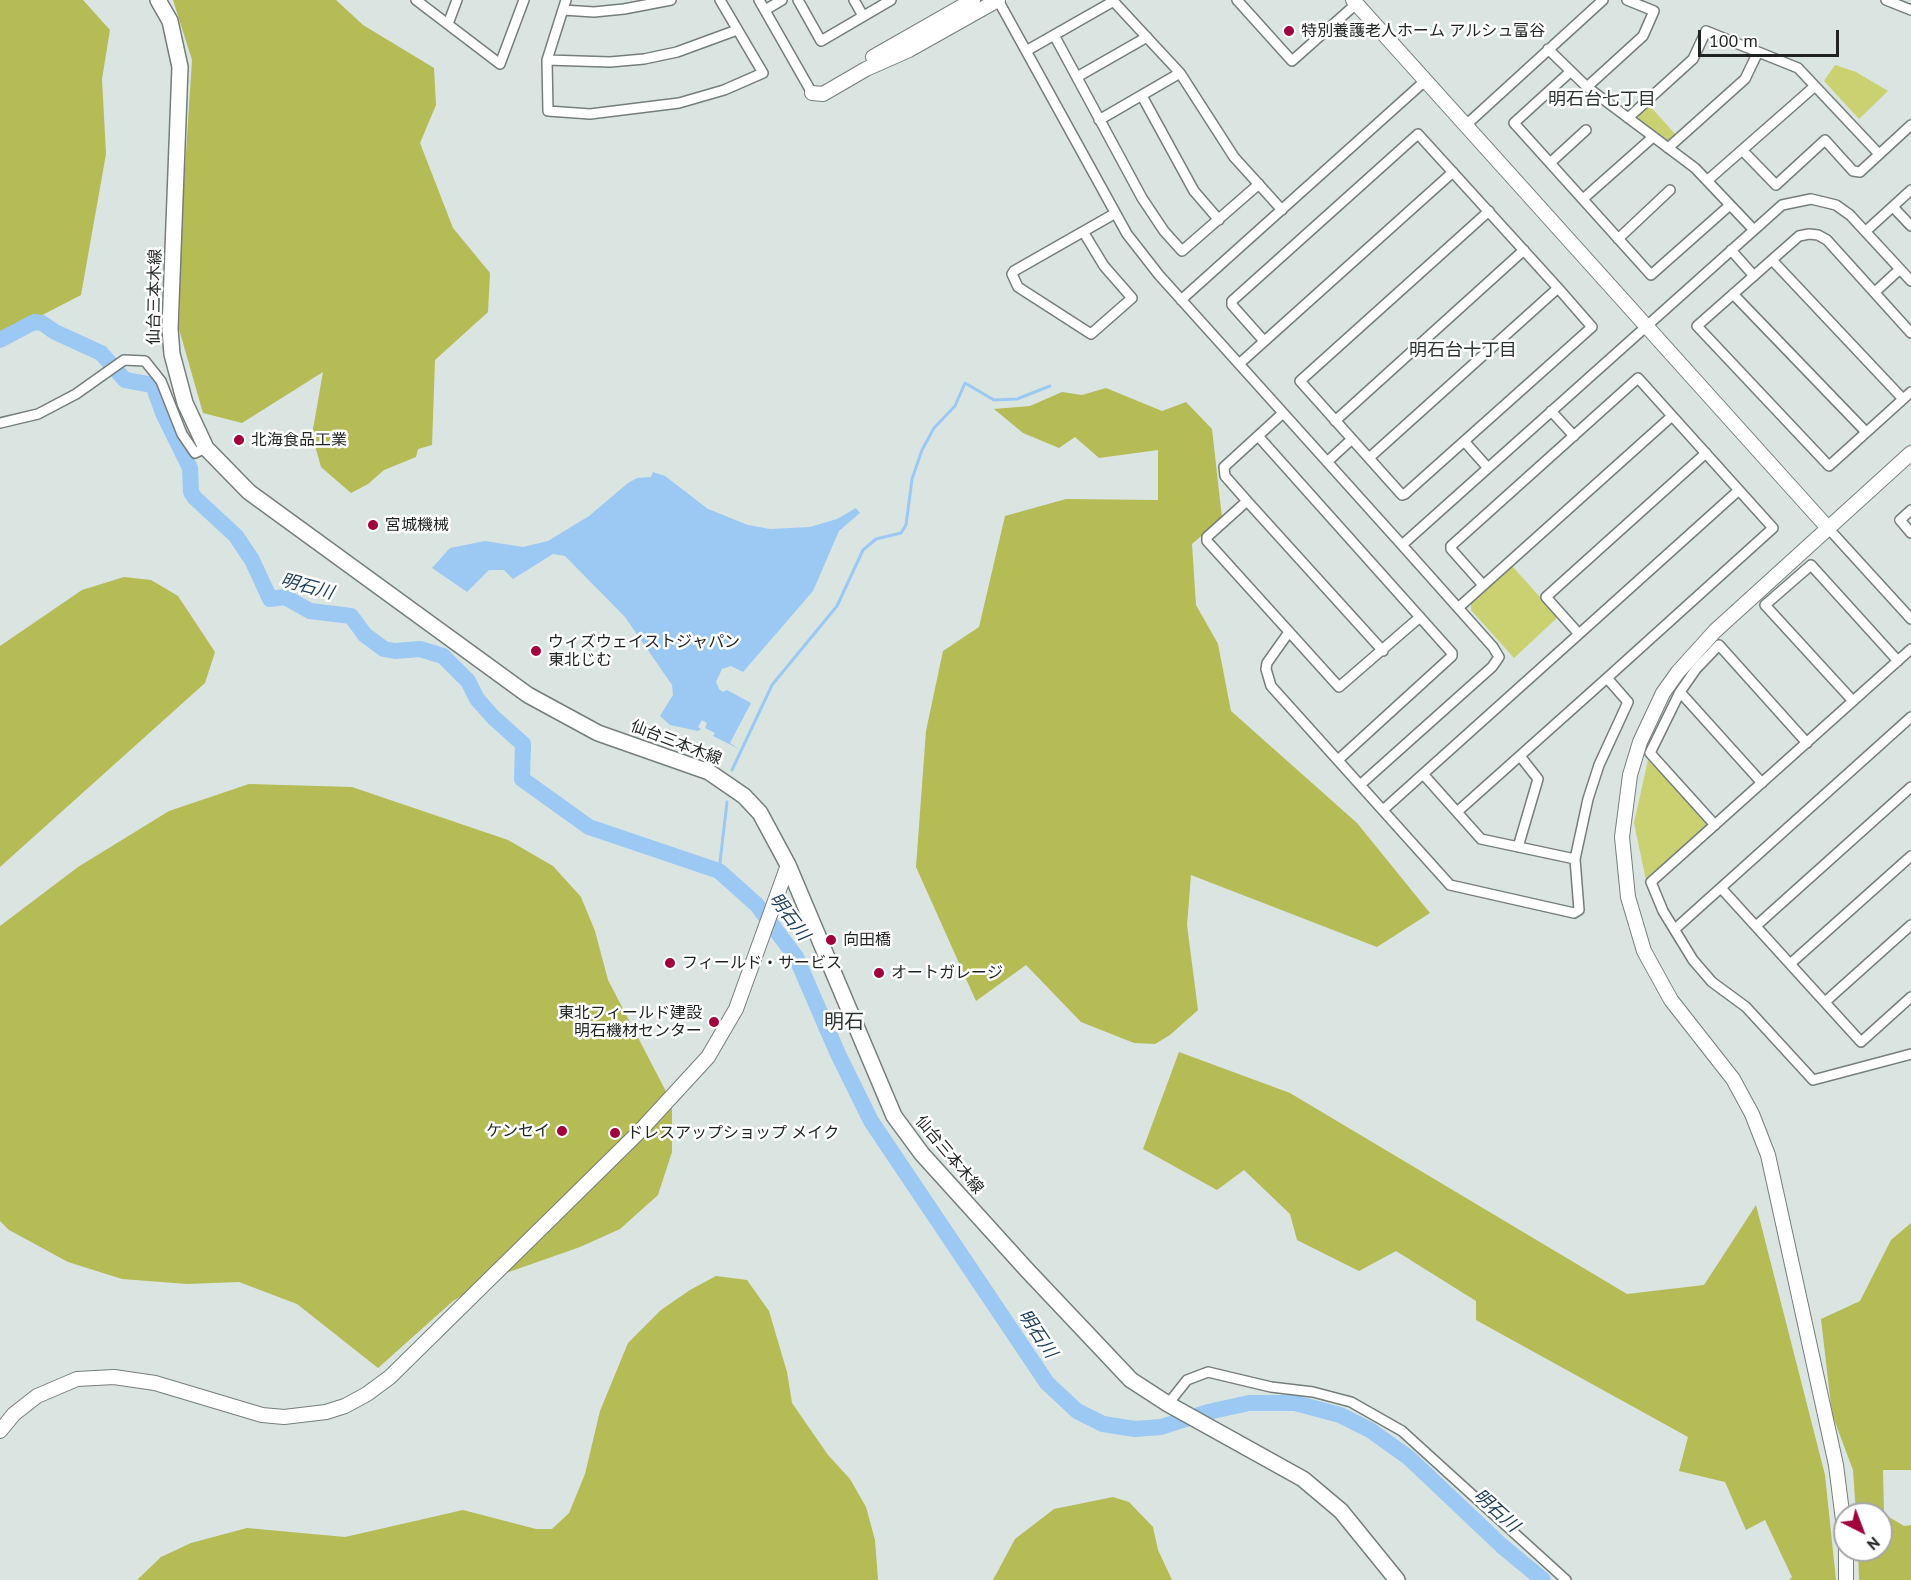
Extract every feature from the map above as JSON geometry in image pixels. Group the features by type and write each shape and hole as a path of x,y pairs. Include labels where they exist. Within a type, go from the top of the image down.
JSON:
{"main road":[{"name":"仙台三本木線","path":"158,0 170,21 180,67 170,329 172,354 185,403 206,448 249,492 528,695 598,733 709,772 734,788 760,813 788,866 874,1072 906,1134 1111,1361 1146,1391 1303,1479 1341,1511 1397,1580"}],"street":[{"path":"416,0 500,64 524,0"},
{"path":"448,24 457,0"},
{"path":"671,0 614,10 564,5 547,60 548,111 590,114 634,111 702,97 763,74 720,0"},
{"path":"759,0 812,93"},
{"path":"765,10 782,0"},
{"path":"798,0 821,41 891,0"},
{"path":"854,0 863,16"},
{"path":"812,93 974,0"},
{"path":"812,93 823,94 866,69 909,50 998,0 1114,214 1142,254 1497,652 1497,662 1360,785"},
{"path":"1237,0 1292,61 1355,2 1911,619"},
{"path":"1466,125 1603,0"},
{"path":"1587,87 1643,36 1654,11 1627,0"},
{"path":"1886,0 1899,2 1911,10"},
{"path":"1026,51 1112,2 1179,73 1234,157 1282,210"},
{"path":"547,60 610,62 644,58 677,52 737,30"},
{"path":"1628,118 1693,59 1706,31 1798,68 1879,154"},
{"path":"1054,35 1152,215 1182,251 1258,184"},
{"path":"1077,77 1147,37"},
{"path":"1548,50 1587,87 1708,180 1753,229"},
{"path":"1668,148 1745,79 1758,52"},
{"path":"1570,72 1514,123 1651,275 1730,205"},
{"path":"1099,120 1179,73"},
{"path":"1181,300 1426,80"},
{"path":"1708,180 1815,86"},
{"path":"1142,96 1194,191 1219,220"},
{"path":"1743,150 1776,185 1825,140 1853,171 1860,172 1911,125"},
{"path":"1550,163 1586,130"},
{"path":"1264,341 1232,305 1233,301 1418,134 1524,250 1592,327 1405,495 1402,495 1300,381 1488,211"},
{"path":"1583,199 1653,137"},
{"path":"1239,364 1453,172"},
{"path":"1618,239 1670,190"},
{"path":"1866,231 1911,190"},
{"path":"1402,546 1753,229 1782,206 1811,200 1836,205 1866,231 1911,281"},
{"path":"1893,207 1911,226"},
{"path":"1084,233 1104,266 1132,298 1091,334 1018,287 1012,274 1114,214"},
{"path":"1911,333 1827,240 1818,235 1799,236 1697,326 1829,466 1911,392"},
{"path":"1335,421 1524,250"},
{"path":"1731,250 1754,276"},
{"path":"1772,260 1903,399"},
{"path":"1875,292 1900,269"},
{"path":"1369,458 1558,288"},
{"path":"1733,294 1866,432"},
{"path":"0,423 38,414 115,368 124,360 145,361 151,365 161,381 182,434 195,453 206,448"},
{"path":"1457,812 1773,528 1638,378 1452,546 1451,549 1483,585"},
{"path":"1551,411 1574,436"},
{"path":"1283,413 1224,467 1225,476 1383,651"},
{"path":"1458,608 1672,416"},
{"path":"1258,436 1452,656 1338,760"},
{"path":"1327,462 1352,440"},
{"path":"1464,441 1488,468"},
{"path":"1579,634 1546,597 1706,453"},
{"path":"1841,1502 1836,1465 1768,1155 1752,1114 1733,1079 1671,1000 1644,951 1628,897 1622,837 1630,775 1640,742 1663,693 1693,653 1911,453"},
{"path":"1383,810 1739,490"},
{"path":"1247,501 1207,537 1207,541 1339,687 1420,617"},
{"path":"1911,510 1900,520 1911,532"},
{"path":"1853,702 1765,605 1812,565 1898,661"},
{"path":"1289,632 1267,663 1268,679 1276,691 1360,785 1455,887 1574,913 1579,910 1575,859 1591,788 1628,702 1607,678"},
{"path":"1715,825 1650,753 1680,692 1696,669 1719,645 1807,743"},
{"path":"1911,649 1651,882 1663,911 1693,960 1712,982 1746,1007 1813,1080 1911,1054"},
{"path":"1680,692 1762,783"},
{"path":"1675,929 1911,717"},
{"path":"1518,847 1538,779 1520,756"},
{"path":"1423,774 1481,839 1575,859"},
{"path":"1756,926 1911,787"},
{"path":"1790,964 1911,856"},
{"path":"0,1431 14,1414 37,1396 77,1379 114,1377 155,1383 262,1414 284,1417 326,1412 345,1406 367,1394 399,1369 646,1125 702,1065 724,1032 735,1009 788,866"},
{"path":"1721,888 1861,1042 1911,997"},
{"path":"1825,1002 1911,925"},
{"path":"1173,1406 1187,1380 1209,1372 1271,1387 1313,1392 1351,1402 1402,1431 1566,1580"},
{"path":"1846,1562 1846,1580"}],"green space":[{"path":"0,0 83,0 110,30 102,79 106,154 81,295 0,337"},
{"path":"173,0 336,0 363,25 434,68 436,105 420,143 453,228 490,273 488,312 435,360 432,445 418,449 416,457 384,470 368,484 351,493 321,467 312,435 323,372 242,423 203,413 179,329 182,214 192,60"},
{"path":"1835,65 1856,72 1888,91 1859,119 1824,81"},
{"path":"1649,105 1676,135 1670,140 1666,140 1638,121 1639,114"},
{"path":"1106,388 1162,411 1186,402 1212,429 1222,518 1192,544 1196,605 1218,644 1231,711 1357,823 1430,913 1377,947 1191,875 1187,925 1198,1010 1170,1035 1155,1044 1134,1043 1081,1022 1026,965 976,1001 916,867 926,731 943,651 979,627 1005,516 1066,499 1158,500 1158,450 1099,458 1075,437 1059,448 1023,433 994,409 1030,406 1062,392 1082,395"},
{"path":"1512,566 1558,617 1514,658 1471,610 1471,603"},
{"path":"124,577 151,580 178,596 215,652 205,683 0,867 0,646 82,590"},
{"path":"1648,760 1707,820 1706,828 1646,880 1634,823"},
{"path":"249,784 352,787 508,840 553,866 581,897 595,931 608,980 672,1103 672,1152 658,1195 620,1229 580,1247 489,1279 453,1301 378,1368 297,1304 239,1282 187,1284 122,1279 68,1262 9,1230 0,1221 0,926 78,867 169,811"},
{"path":"1179,1052 1290,1093 1627,1294 1704,1285 1756,1205 1825,1475 1836,1580 1789,1580 1792,1577 1765,1520 1746,1530 1725,1482 1679,1471 1688,1437 1476,1320 1476,1301 1396,1251 1359,1271 1297,1240 1290,1214 1244,1170 1217,1190 1143,1149"},
{"path":"1911,1223 1911,1470 1883,1470 1884,1502 1855,1502 1853,1470 1832,1414 1821,1319 1860,1301 1891,1240"},
{"path":"716,1276 747,1280 769,1311 787,1372 792,1403 828,1455 850,1479 866,1507 875,1540 878,1580 137,1580 161,1557 191,1543 247,1528 345,1537 463,1510 536,1529 552,1529 569,1513 585,1474 600,1411 628,1343 661,1310"},
{"path":"1113,1497 1129,1502 1153,1527 1158,1550 1172,1580 993,1580 1015,1539 1054,1509"},
{"path":"1893,1519 1904,1526 1911,1525 1911,1580 1859,1580 1858,1562 1893,1562"}],"water":[{"path":"653,472 665,476 708,509 748,525 770,529 810,527 837,519 856,508 860,513 839,531 813,591 743,672 731,666 722,669 716,682 719,689 723,692 727,690 751,703 730,743 739,749 713,736 715,733 705,728 707,723 702,720 698,727 701,729 698,731 670,725 660,716 673,695 672,685 625,617 565,556 553,554 513,579 504,570 489,570 467,592 432,568 450,548 485,541 523,547 548,541 589,516 628,483 637,478 651,477"}],"waterway":[{"name":"明石川","path":"0,340 34,322 42,323 55,332 101,353 125,380 153,385 163,413 190,468 191,492 236,536 252,560 270,599 285,597 310,611 351,616 365,635 384,649 395,651 420,649 443,656 468,681 477,699 493,717 523,744 522,779 589,827 719,871 757,905 796,957 838,1054 871,1121 1047,1383 1077,1411 1103,1424 1135,1429 1161,1427 1208,1412 1249,1403 1295,1403 1340,1415 1370,1430 1408,1457 1502,1546 1543,1580"},
{"path":"732,770 772,685 837,606 863,550 876,539 901,533 906,525 912,479 922,450 934,428 955,406 965,383 994,400 1017,399 1050,386"},
{"path":"719,871 727,802"}],"place":[{"name":"特別養護老人ホーム アルシュ富谷","path":"1289,31"},
{"name":"北海食品工業","path":"239,440"},
{"name":"宮城機械","path":"373,525"},
{"name":"ウィズウェイストジャパン 東北じむ","path":"536,651"},
{"name":"向田橋","path":"831,940"},
{"name":"フィールド・サービス","path":"670,963"},
{"name":"オートガレージ","path":"879,973"},
{"name":"東北フィールド建設 明石機材センター","path":"714,1022"},
{"name":"ケンセイ","path":"562,1131"},
{"name":"ドレスアップショップ メイク","path":"615,1133"}],"district":[{"name":"明石台七丁目","path":"1602,100"},
{"name":"明石台十丁目","path":"1463,351"},
{"name":"明石","path":"844,1022"}]}
